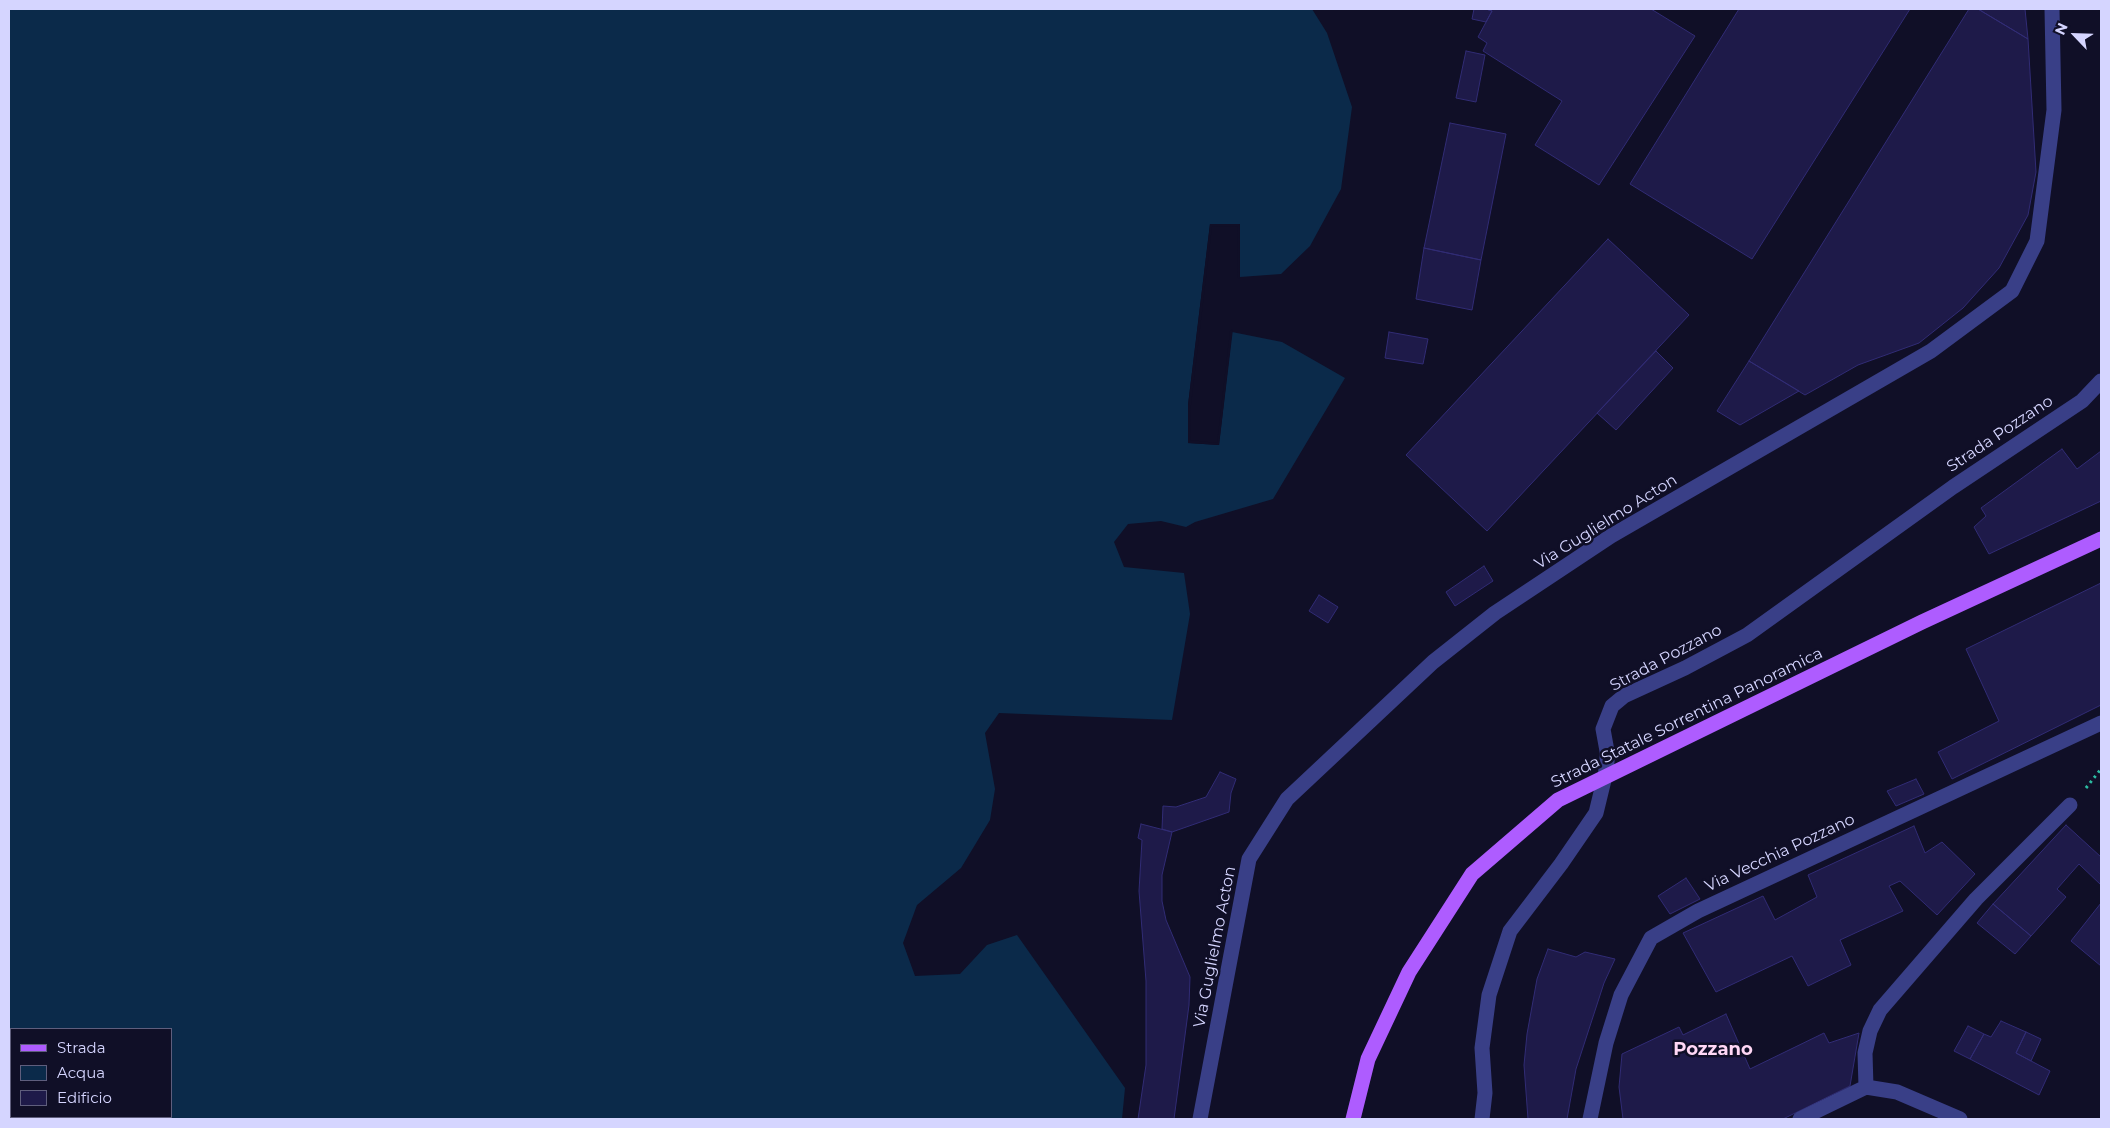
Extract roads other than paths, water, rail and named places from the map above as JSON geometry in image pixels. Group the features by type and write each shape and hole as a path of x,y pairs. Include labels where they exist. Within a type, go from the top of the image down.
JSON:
{"main road":[{"name":"Strada Statale Sorrentina Panoramica","path":"1353,1119 1368,1059 1409,972 1472,874 1558,800 1922,622 2101,538"}],"street":[{"name":"Via Guglielmo Acton","path":"1200,1119 1249,859 1287,799 1432,662 1495,613 1611,536 1930,351 2012,291 2037,241 2054,110 2052,9"},
{"name":"Strada Pozzano","path":"1482,1119 1485,1093 1482,1048 1489,995 1510,931 1562,864 1596,813 1605,776 1607,751 1602,729 1612,706 1624,696 1686,668 1747,635 1953,487 2082,401 2101,381"},
{"name":"Via Vecchia Pozzano","path":"1590,1119 1606,1043 1621,995 1650,938 1698,911 2101,723"},
{"path":"1866,1087 1865,1054 1870,1030 1880,1010 1976,899 2070,805"},
{"path":"1800,1119 1866,1087 1897,1092 1960,1119"}],"water":[{"path":"9,9 1312,9 1327,33 1352,107 1341,189 1310,246 1281,274 1240,277 1240,224 1210,224 1188,405 1188,443 1219,445 1232,332 1282,342 1345,378 1273,499 1195,522 1186,527 1161,521 1128,524 1114,542 1124,567 1184,573 1190,614 1172,720 999,713 985,733 995,789 990,820 961,868 917,905 903,943 915,976 960,974 987,945 1017,935 1125,1088 1122,1119 9,1119"}],"district":[{"name":"Pozzano","path":"1713,1050"}]}
